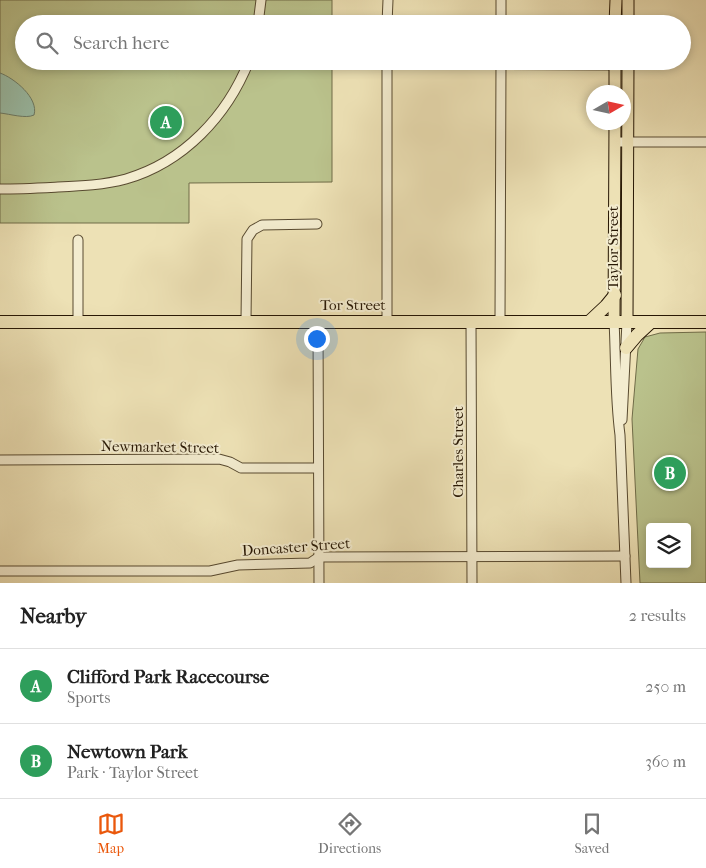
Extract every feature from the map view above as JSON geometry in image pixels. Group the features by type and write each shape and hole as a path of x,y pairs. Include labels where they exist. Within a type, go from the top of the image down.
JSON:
{"highway":[{"path":"590,321 606,306 614,295"},
{"name":"Tor Street","path":"0,322 706,322"},
{"path":"626,348 636,335 651,322"}],"main road":[{"path":"615,15 616,0"},
{"path":"628,0 628,15"},
{"path":"615,70 615,85"},
{"name":"Taylor Street","path":"621,322 628,142 628,70"},
{"name":"Taylor Street","path":"615,130 614,295 621,322"}],"street":[{"path":"259,15 261,0"},
{"path":"387,15 388,0"},
{"path":"501,0 501,15"},
{"path":"0,189 110,183 157,167 189,146 211,125 232,96 245,70"},
{"path":"387,70 387,322"},
{"path":"500,322 501,70"},
{"path":"615,142 706,142"},
{"path":"246,322 247,239 252,230 262,225 317,224"},
{"path":"78,240 78,322"},
{"name":"Charles Street","path":"471,321 472,583"},
{"path":"318,322 319,583"},
{"name":"Taylor Street","path":"620,435 623,414 626,348 621,322"},
{"name":"Taylor Street","path":"621,322 617,415 620,435 626,583"},
{"name":"Newmarket Street","path":"0,460 219,460 230,462 241,468 318,468"},
{"name":"Doncaster Street","path":"0,571 210,571 238,565 310,563 319,556 625,556"}],"shaded area":[{"path":"0,0 332,0 332,15 15,15 15,70 332,70 332,182 189,183 189,223 0,223"},
{"path":"0,73 12,79 29,96 35,109 34,115 22,116 0,113"},
{"path":"706,332 706,583 640,583 632,419 638,349 645,337 660,333"}],"place":[{"name":"Clifford Park Racecourse","path":"166,122"},
{"name":"Newtown Park","path":"670,473"}]}
